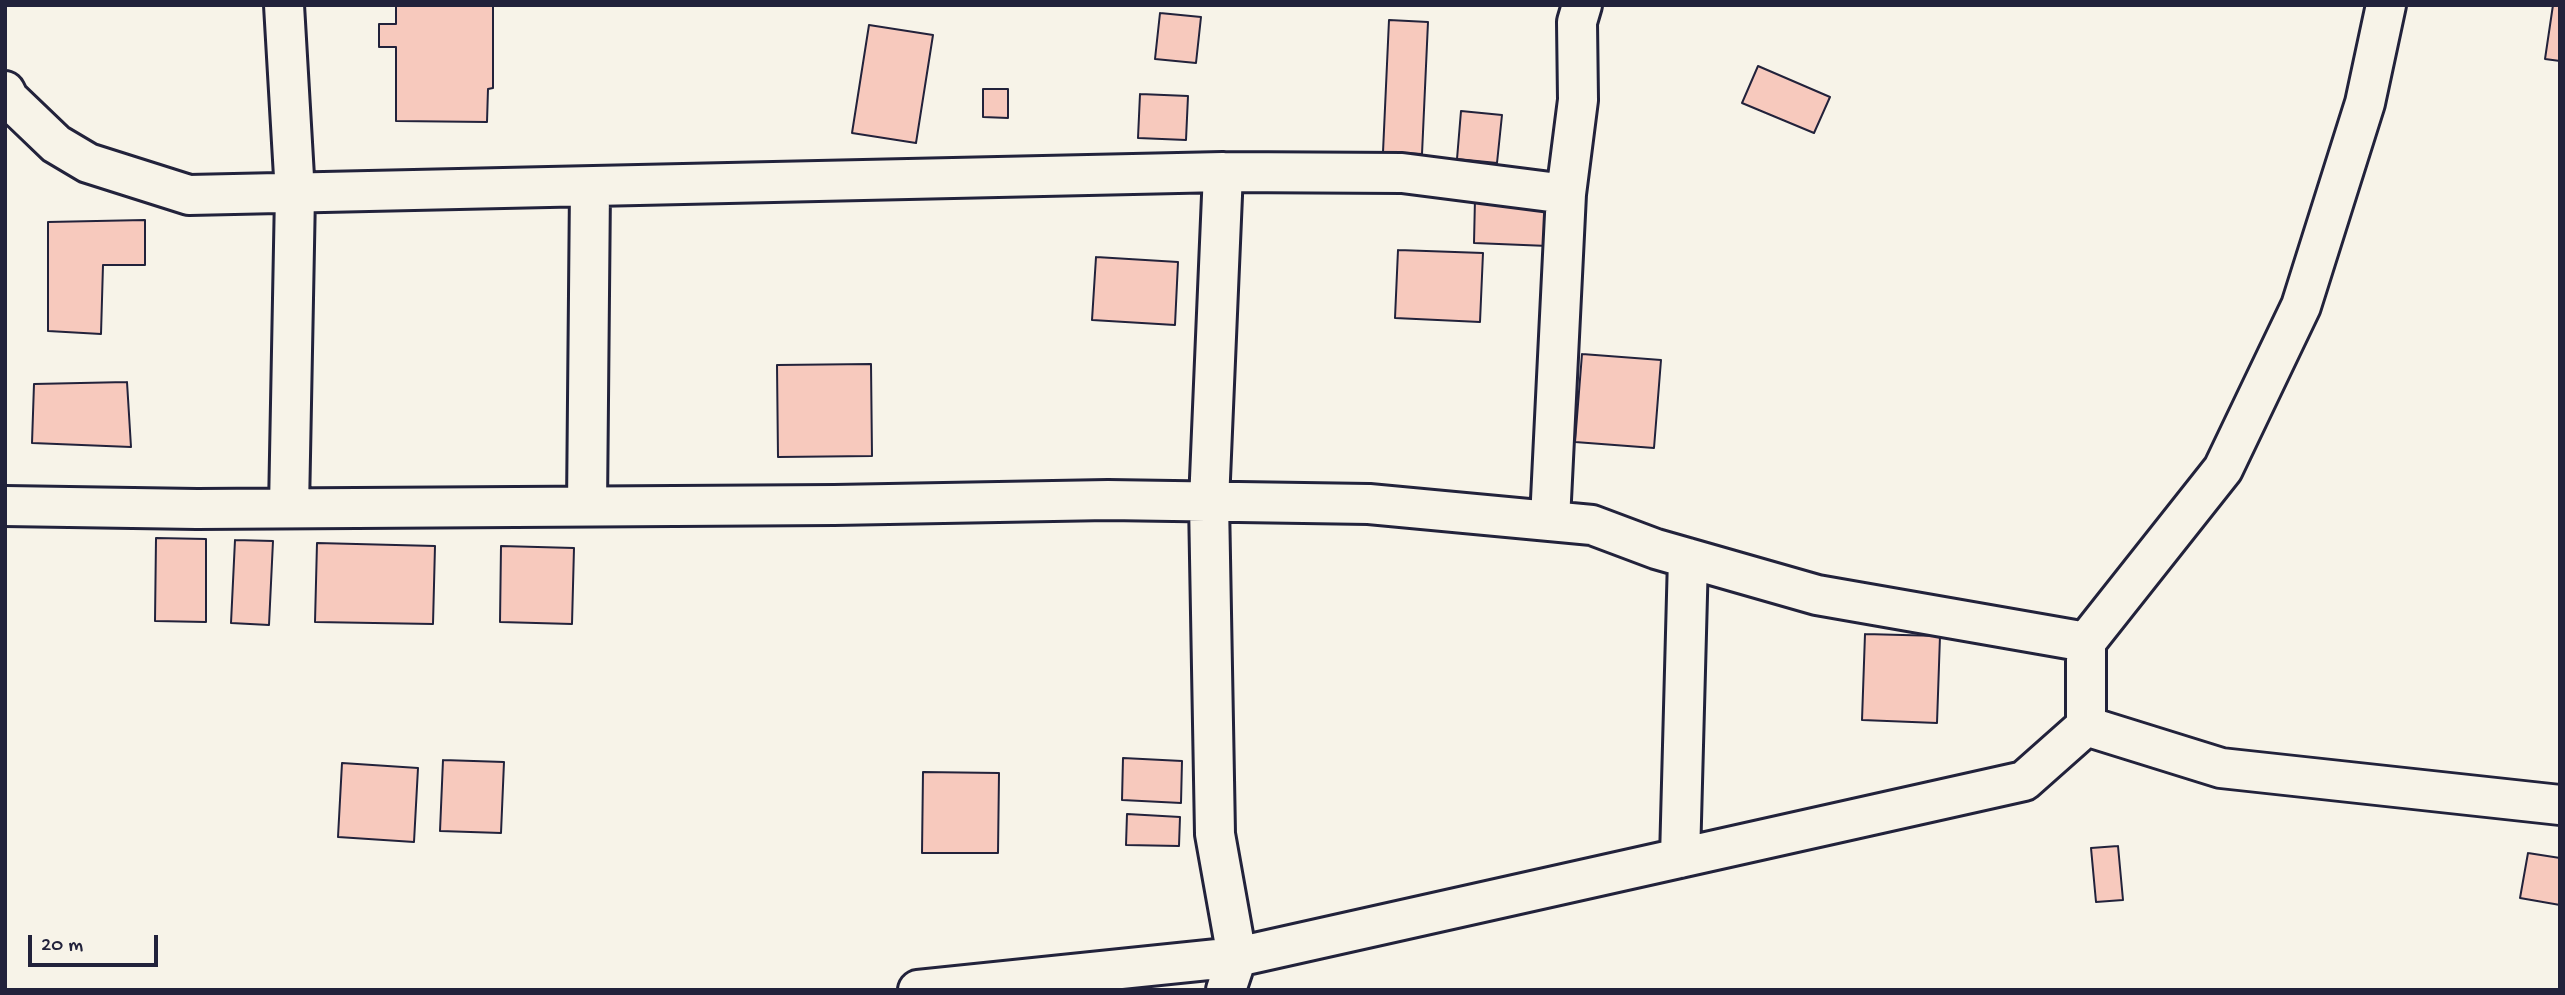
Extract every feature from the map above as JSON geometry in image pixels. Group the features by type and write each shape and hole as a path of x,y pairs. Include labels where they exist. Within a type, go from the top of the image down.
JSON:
{"street":[{"path":"284,5 295,194 289,508"},
{"path":"1549,520 1566,194 1578,100 1577,22 1582,5"},
{"path":"918,990 1232,974 1680,858 2024,781 2086,726 2086,642 2223,469 2301,306 2365,103 2386,5"},
{"path":"5,91 9,100 56,144 88,163 189,195 1223,172 1402,173 1566,194"},
{"path":"1223,172 1209,502 1215,834 1232,974"},
{"path":"587,506 590,188"},
{"path":"5,506 289,508 834,505 1108,500 1369,504 1592,525 1656,549 1816,595 2086,642"},
{"path":"1680,858 1688,558"},
{"path":"2086,726 2221,768 2560,805"}],"building":[{"path":"396,5 493,5 493,88 488,89 487,122 396,121 396,47 379,47 379,24 396,24"},
{"path":"2553,5 2560,5 2560,61 2545,59"},
{"path":"1160,13 1201,17 1196,63 1155,59"},
{"path":"1389,20 1428,22 1422,154 1383,152"},
{"path":"869,25 933,35 916,143 852,133"},
{"path":"1758,66 1830,97 1814,133 1742,103"},
{"path":"983,89 1008,89 1008,118 983,117"},
{"path":"1140,94 1188,96 1186,140 1138,138"},
{"path":"1461,111 1502,115 1497,163 1457,159"},
{"path":"1475,198 1550,201 1548,246 1474,243"},
{"path":"145,220 145,265 103,265 101,334 48,331 48,222"},
{"path":"1398,250 1483,253 1480,322 1395,318"},
{"path":"1096,257 1178,262 1175,325 1092,320"},
{"path":"1582,354 1661,360 1654,448 1575,442"},
{"path":"871,364 872,456 778,457 777,365"},
{"path":"127,382 131,447 32,443 34,384"},
{"path":"156,538 206,539 206,622 155,621"},
{"path":"235,540 273,541 269,625 231,623"},
{"path":"317,543 435,546 433,624 315,622"},
{"path":"501,546 574,548 572,624 500,622"},
{"path":"1865,634 1940,636 1937,723 1862,720"},
{"path":"1123,758 1182,761 1181,803 1122,800"},
{"path":"443,760 504,762 501,833 440,831"},
{"path":"342,763 418,768 414,842 338,837"},
{"path":"923,772 999,773 998,853 922,853"},
{"path":"1127,814 1180,817 1179,846 1126,845"},
{"path":"2118,846 2123,900 2096,902 2091,848"},
{"path":"2528,853 2560,858 2560,905 2520,898"}]}
